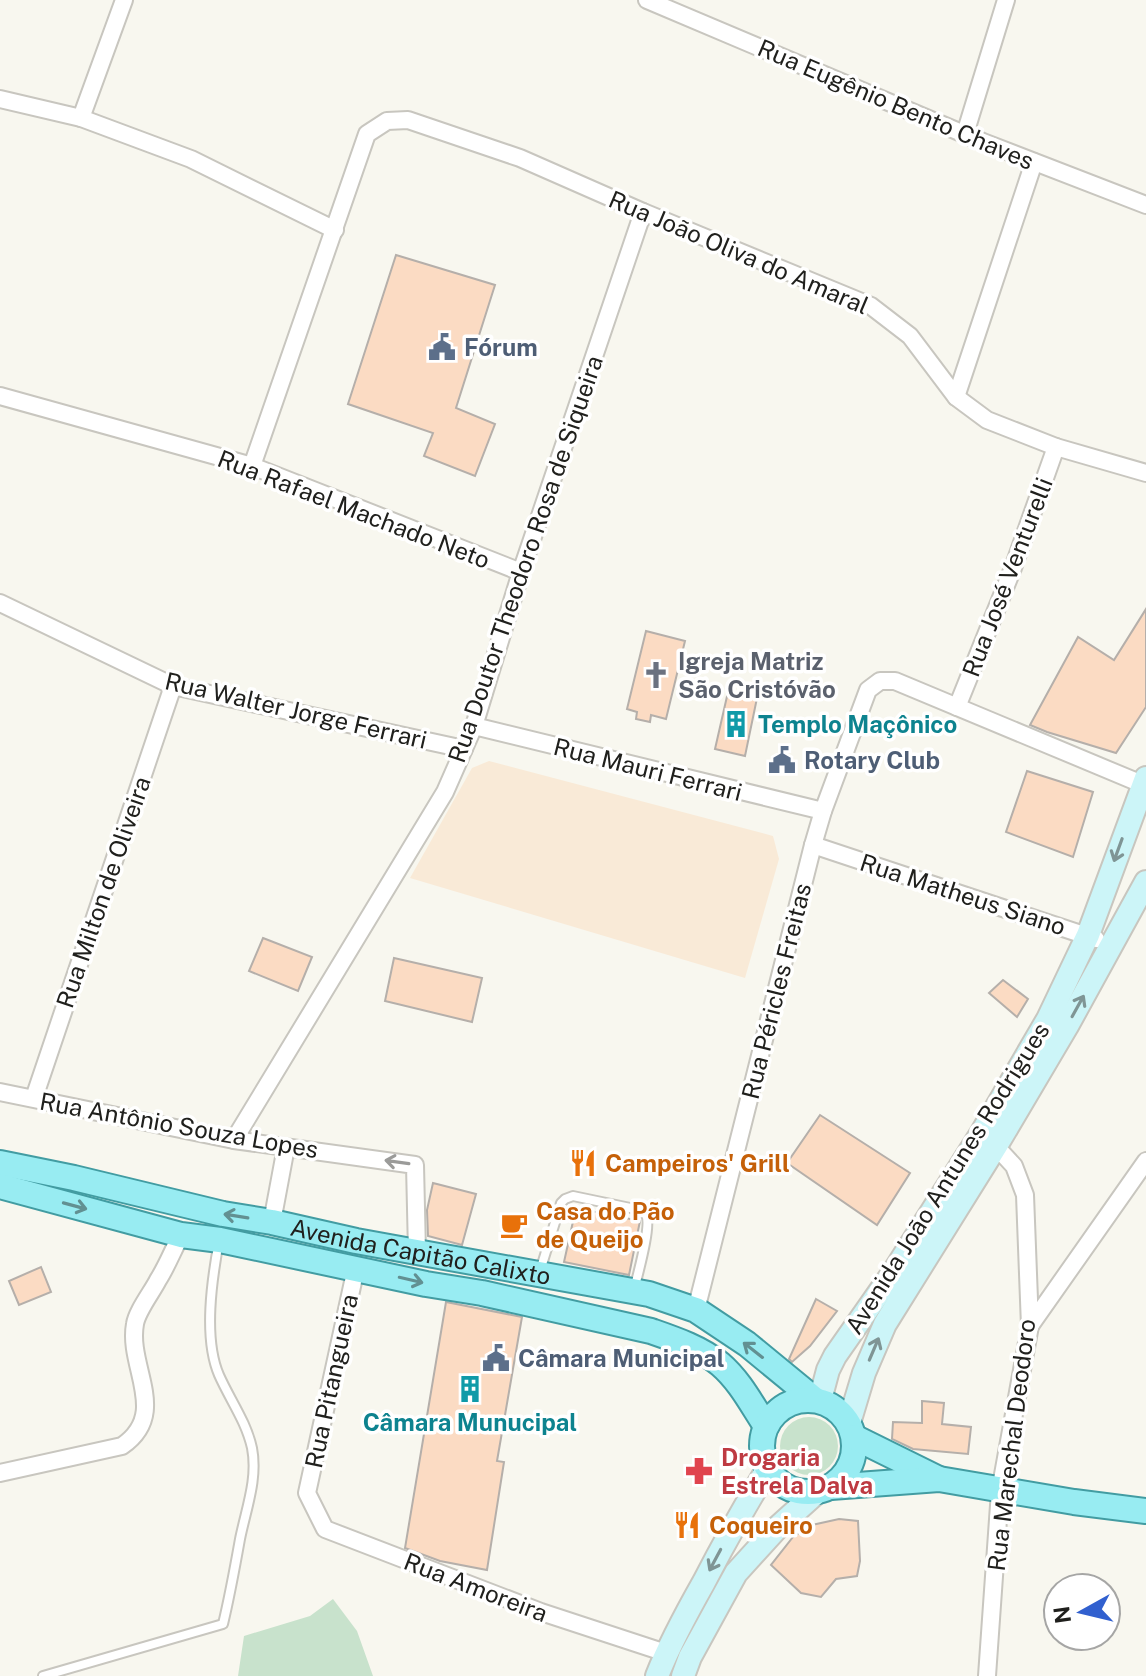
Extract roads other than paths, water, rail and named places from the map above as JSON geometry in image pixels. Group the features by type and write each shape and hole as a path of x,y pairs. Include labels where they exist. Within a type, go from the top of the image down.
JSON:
{"main road":[{"name":"Avenida Capitão Calixto","path":"0,1163 356,1241 649,1294 696,1310 747,1344 817,1400"},
{"name":"Avenida Capitão Calixto","path":"0,1186 181,1235 220,1240 611,1321 677,1340 722,1365 739,1384 766,1426"},
{"path":"939,1479 852,1430 837,1409 817,1400 799,1400 786,1405 774,1414 762,1440 763,1455 777,1480 803,1492 939,1479 1000,1491 1146,1511"},
{"path":"824,1489 843,1478 851,1466 855,1451 852,1430"}],"street":[{"path":"81,118 124,0"},
{"name":"Rua Eugênio Bento Chaves","path":"647,0 965,134 1146,205"},
{"path":"965,134 1006,0"},
{"path":"0,99 81,118 191,159 335,230 252,466"},
{"name":"Rua João Oliva do Amaral","path":"335,230 367,134 387,121 408,120 520,158 871,306 910,336 956,397 987,420 1056,447 1144,466"},
{"path":"956,397 1034,162"},
{"name":"Rua Doutor Theodoro Rosa de Siqueira","path":"234,1140 445,792 464,749 643,212"},
{"name":"Rua Rafael Machado Neto","path":"0,396 252,466 521,572"},
{"name":"Rua José Venturelli","path":"957,707 1013,568 1056,447"},
{"name":"Rua Walter Jorge Ferrari","path":"0,603 173,686 464,749"},
{"name":"Rua Péricles Freitas","path":"696,1310 813,845 868,690 880,681 895,681 957,707"},
{"name":"Rua Milton de Oliveira","path":"34,1098 173,686"},
{"path":"957,707 1144,781"},
{"name":"Rua Mauri Ferrari","path":"474,726 823,811"},
{"name":"Avenida João Antunes Rodrigues","path":"852,1430 864,1373 885,1324 989,1140 1048,1019 1088,935 1144,781"},
{"name":"Rua Matheus Siano","path":"813,845 1088,935 1111,946"},
{"name":"Avenida João Antunes Rodrigues","path":"817,1400 835,1356 1067,1026 1146,882"},
{"name":"Rua Antônio Souza Lopes","path":"0,1092 234,1140 415,1165 417,1252"},
{"name":"Rua Marechal Deodoro","path":"987,1676 1000,1491 1030,1326 1025,1195 1014,1166 989,1140"},
{"path":"272,1222 286,1147"},
{"path":"1030,1326 1146,1161"},
{"path":"0,1473 122,1446 135,1437 143,1423 145,1390 138,1362 135,1323 181,1235"},
{"name":"Rua Pitangueira","path":"307,1493 356,1268"},
{"path":"657,1676 693,1601 768,1468"},
{"path":"683,1676 713,1612 736,1573 776,1529 824,1489"},
{"name":"Rua Amoreira","path":"307,1493 325,1529 541,1612 666,1653"},
{"path":"693,1601 713,1612"}],"lane":[{"path":"540,1274 561,1203 573,1196 640,1210 646,1215 646,1236 634,1291"},
{"path":"43,1676 223,1624 253,1480 252,1449 242,1418 218,1374 211,1346 212,1280 220,1240"}],"place":[{"name":"Fórum","path":"442,347"},
{"name":"Igreja Matriz São Cristóvão","path":"656,675"},
{"name":"Templo Maçônico","path":"736,724"},
{"name":"Rotary Club","path":"782,760"},
{"name":"Campeiros' Grill","path":"583,1163"},
{"name":"Casa do Pão de Queijo","path":"514,1225"},
{"name":"Câmara Municipal","path":"496,1358"},
{"name":"Câmara Munucipal","path":"470,1389"},
{"name":"Drogaria Estrela Dalva","path":"699,1471"},
{"name":"Coqueiro","path":"687,1525"}]}
